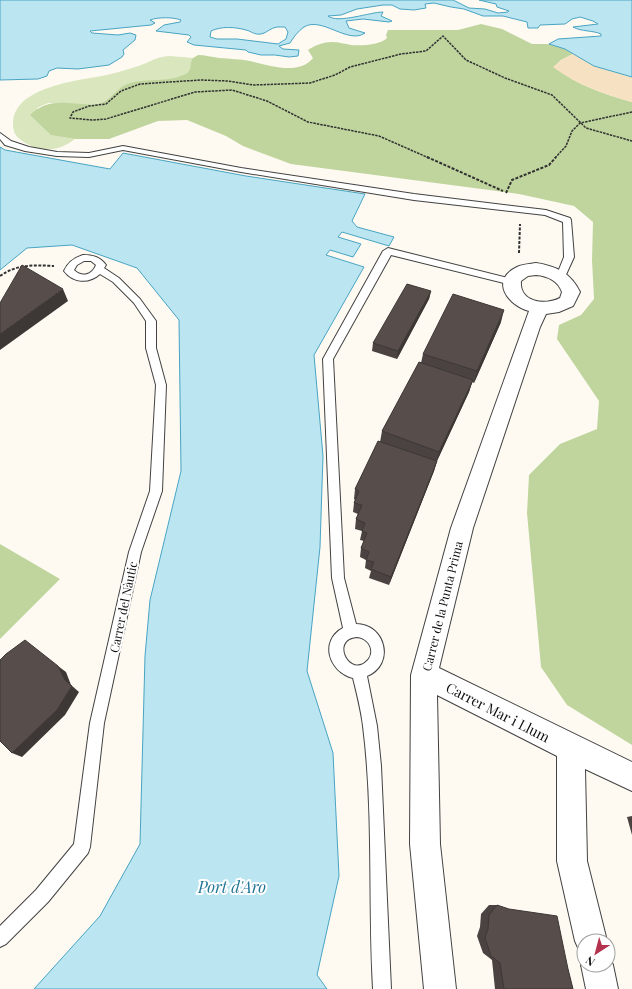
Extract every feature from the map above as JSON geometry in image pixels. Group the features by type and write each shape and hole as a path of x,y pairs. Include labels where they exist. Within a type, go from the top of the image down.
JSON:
{"street":[{"path":"527,270 544,270 560,277 566,281 571,292 567,302 556,308 539,308 530,306 519,299 512,291 512,282 517,274 527,270"},
{"name":"Carrer de la Punta Prima","path":"440,989 425,844 424,675 462,528 530,327 539,308"},
{"name":"Carrer Mar i Llum","path":"424,675 632,777"},
{"path":"571,748 572,861 589,933"},
{"path":"599,973 602,989"}],"lane":[{"path":"0,135 8,143 28,149 57,154 89,155 123,148 241,170 414,197 546,213 567,220 569,257 560,277"},
{"path":"352,631 338,578 328,359 388,251 512,282"},
{"name":"Carrer del Nàutic","path":"0,938 42,896 82,847 97,723 135,552 156,490 161,385 151,348 151,321 137,301 116,280 100,270 101,265 98,260 83,258 76,261 70,267"},
{"path":"70,267 69,271 72,275 78,278 87,278 95,275 100,270"},
{"path":"358,630 368,634 373,638 378,648 378,654 374,664 369,668 359,671 342,666 336,653 338,640 345,633 352,631 358,630"},
{"path":"359,671 371,733 377,819 378,943 382,989"}],"path":[{"path":"506,192 379,136 308,122 267,100 232,90 195,92 106,119 92,120 70,118 73,112 89,106 106,104 121,91 140,84 200,80 228,81 253,85 310,83 335,75 350,66 401,54 426,51 443,36 466,60 505,78 552,95 586,128 632,141"},
{"path":"504,207 506,192 512,180 549,165 566,146 572,131 580,123 632,112"},
{"path":"521,210 519,260 527,270"},
{"path":"0,276 6,271 21,265 70,267"}],"green space":[{"path":"481,24 502,29 532,44 549,44 565,49 573,54 561,60 554,67 581,84 611,96 632,102 632,745 567,705 541,667 527,513 529,475 560,444 597,429 599,401 557,339 559,325 581,315 594,299 592,260 593,222 574,206 519,194 291,164 243,146 226,136 187,120 158,121 109,139 75,139 51,135 30,115 47,104 102,103 125,85 130,83 180,76 189,71 193,58 198,55 246,60 274,67 292,68 300,67 307,63 313,58 308,50 323,43 337,42 351,45 365,45 384,40 387,38 386,35 388,30 458,30"},
{"path":"170,56 193,58 189,72 175,78 127,84 107,100 98,104 86,105 48,103 37,108 45,129 59,136 75,139 65,145 55,149 36,148 19,139 15,134 14,119 19,107 29,97 58,85 137,67 160,57"},
{"path":"0,544 60,579 0,639"}],"sand":[{"path":"573,54 594,66 632,77 632,102 591,88 572,79 553,67 561,60"}],"water":[{"path":"0,0 453,0 469,8 485,9 498,13 509,11 497,7 496,4 479,0 632,0 632,77 594,66 565,49 549,44 558,39 601,36 601,34 598,33 580,30 573,27 598,24 593,21 580,17 572,19 565,24 540,25 538,28 528,28 527,22 503,16 483,16 464,9 434,3 425,4 426,8 414,10 400,9 392,5 383,5 357,9 341,15 328,16 339,19 383,12 381,16 392,21 389,22 363,19 346,21 349,28 365,33 358,36 351,36 319,25 304,27 290,43 279,46 283,49 299,50 298,56 289,57 261,55 248,52 246,50 194,45 187,42 191,37 189,35 156,31 164,25 180,22 181,20 157,18 150,20 155,23 151,25 90,31 92,33 118,35 130,33 136,35 135,40 123,50 124,54 122,57 109,65 78,69 57,68 49,71 47,76 38,79 0,80","holes":["277,27 285,27 288,32 286,39 278,44 237,39 217,39 210,37 211,31 215,29 242,29 259,34"]},
{"name":"Port d'Aro","path":"0,147 5,150 110,169 123,153 246,176 365,194 352,221 357,227 394,237 389,246 342,232 338,237 361,244 353,257 330,250 326,255 364,267 314,355 323,456 320,547 307,671 333,753 339,876 317,975 327,989 34,989 100,916 140,844 145,656 150,600 181,471 179,320 137,268 72,245 27,248 0,270"}],"building":[{"path":"22,265 63,289 0,334 0,303"},
{"path":"407,284 431,291 398,351 373,343"},
{"path":"453,294 504,310 477,371 423,354"},
{"path":"419,362 473,380 439,452 382,431"},
{"path":"378,441 437,461 391,577 371,569 374,562 366,560 369,552 361,548 367,533 362,531 365,523 356,519 362,505 354,503 359,491 355,489"},
{"path":"25,640 58,666 64,679 72,686 57,710 12,753 0,741 0,660"},
{"path":"497,905 509,909 557,916 573,989 504,989 500,963 491,956 485,938 488,929 489,915"}]}
